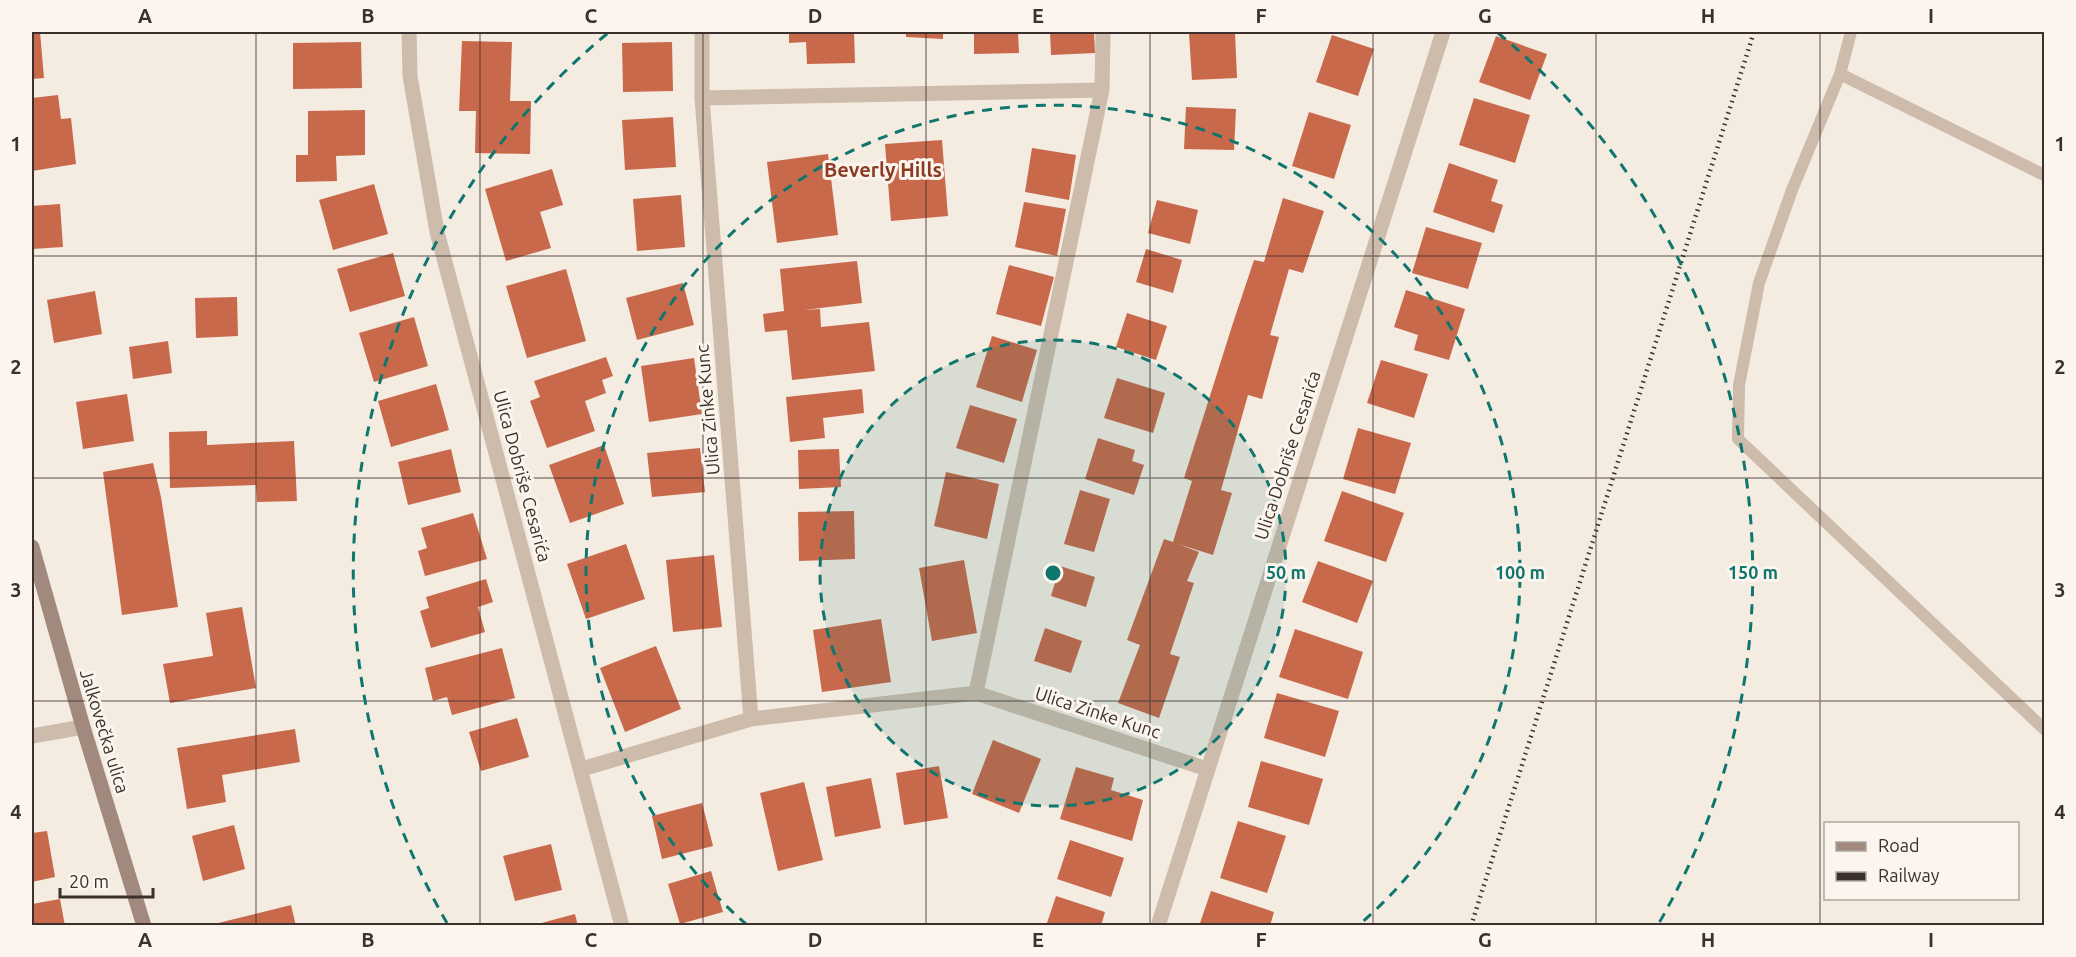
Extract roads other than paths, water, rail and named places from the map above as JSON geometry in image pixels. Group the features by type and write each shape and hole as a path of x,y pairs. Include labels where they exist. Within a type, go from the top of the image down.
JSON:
{"main road":[{"name":"Jalkovečka ulica","path":"32,547 83,727 144,926"}],"street":[{"name":"Ulica Dobriše Cesarića","path":"409,32 410,76 437,232 622,926"},
{"name":"Ulica Zinke Kunc","path":"702,32 702,98 751,719"},
{"path":"976,693 1102,90 1103,32"},
{"name":"Ulica Dobriše Cesarića","path":"1158,926 1443,32"},
{"path":"702,98 1102,90"},
{"name":"Ulica Zinke Kunc","path":"582,769 751,719 976,693 1207,769"},
{"path":"32,736 83,727"}],"lane":[{"path":"1851,32 1840,74 1792,189 1759,283 1739,385 1738,439 2044,729"},
{"path":"1840,74 2044,175"}],"railway":[{"path":"1471,926 1754,32"}],"district":[{"name":"Beverly Hills","path":"883,169"}]}
